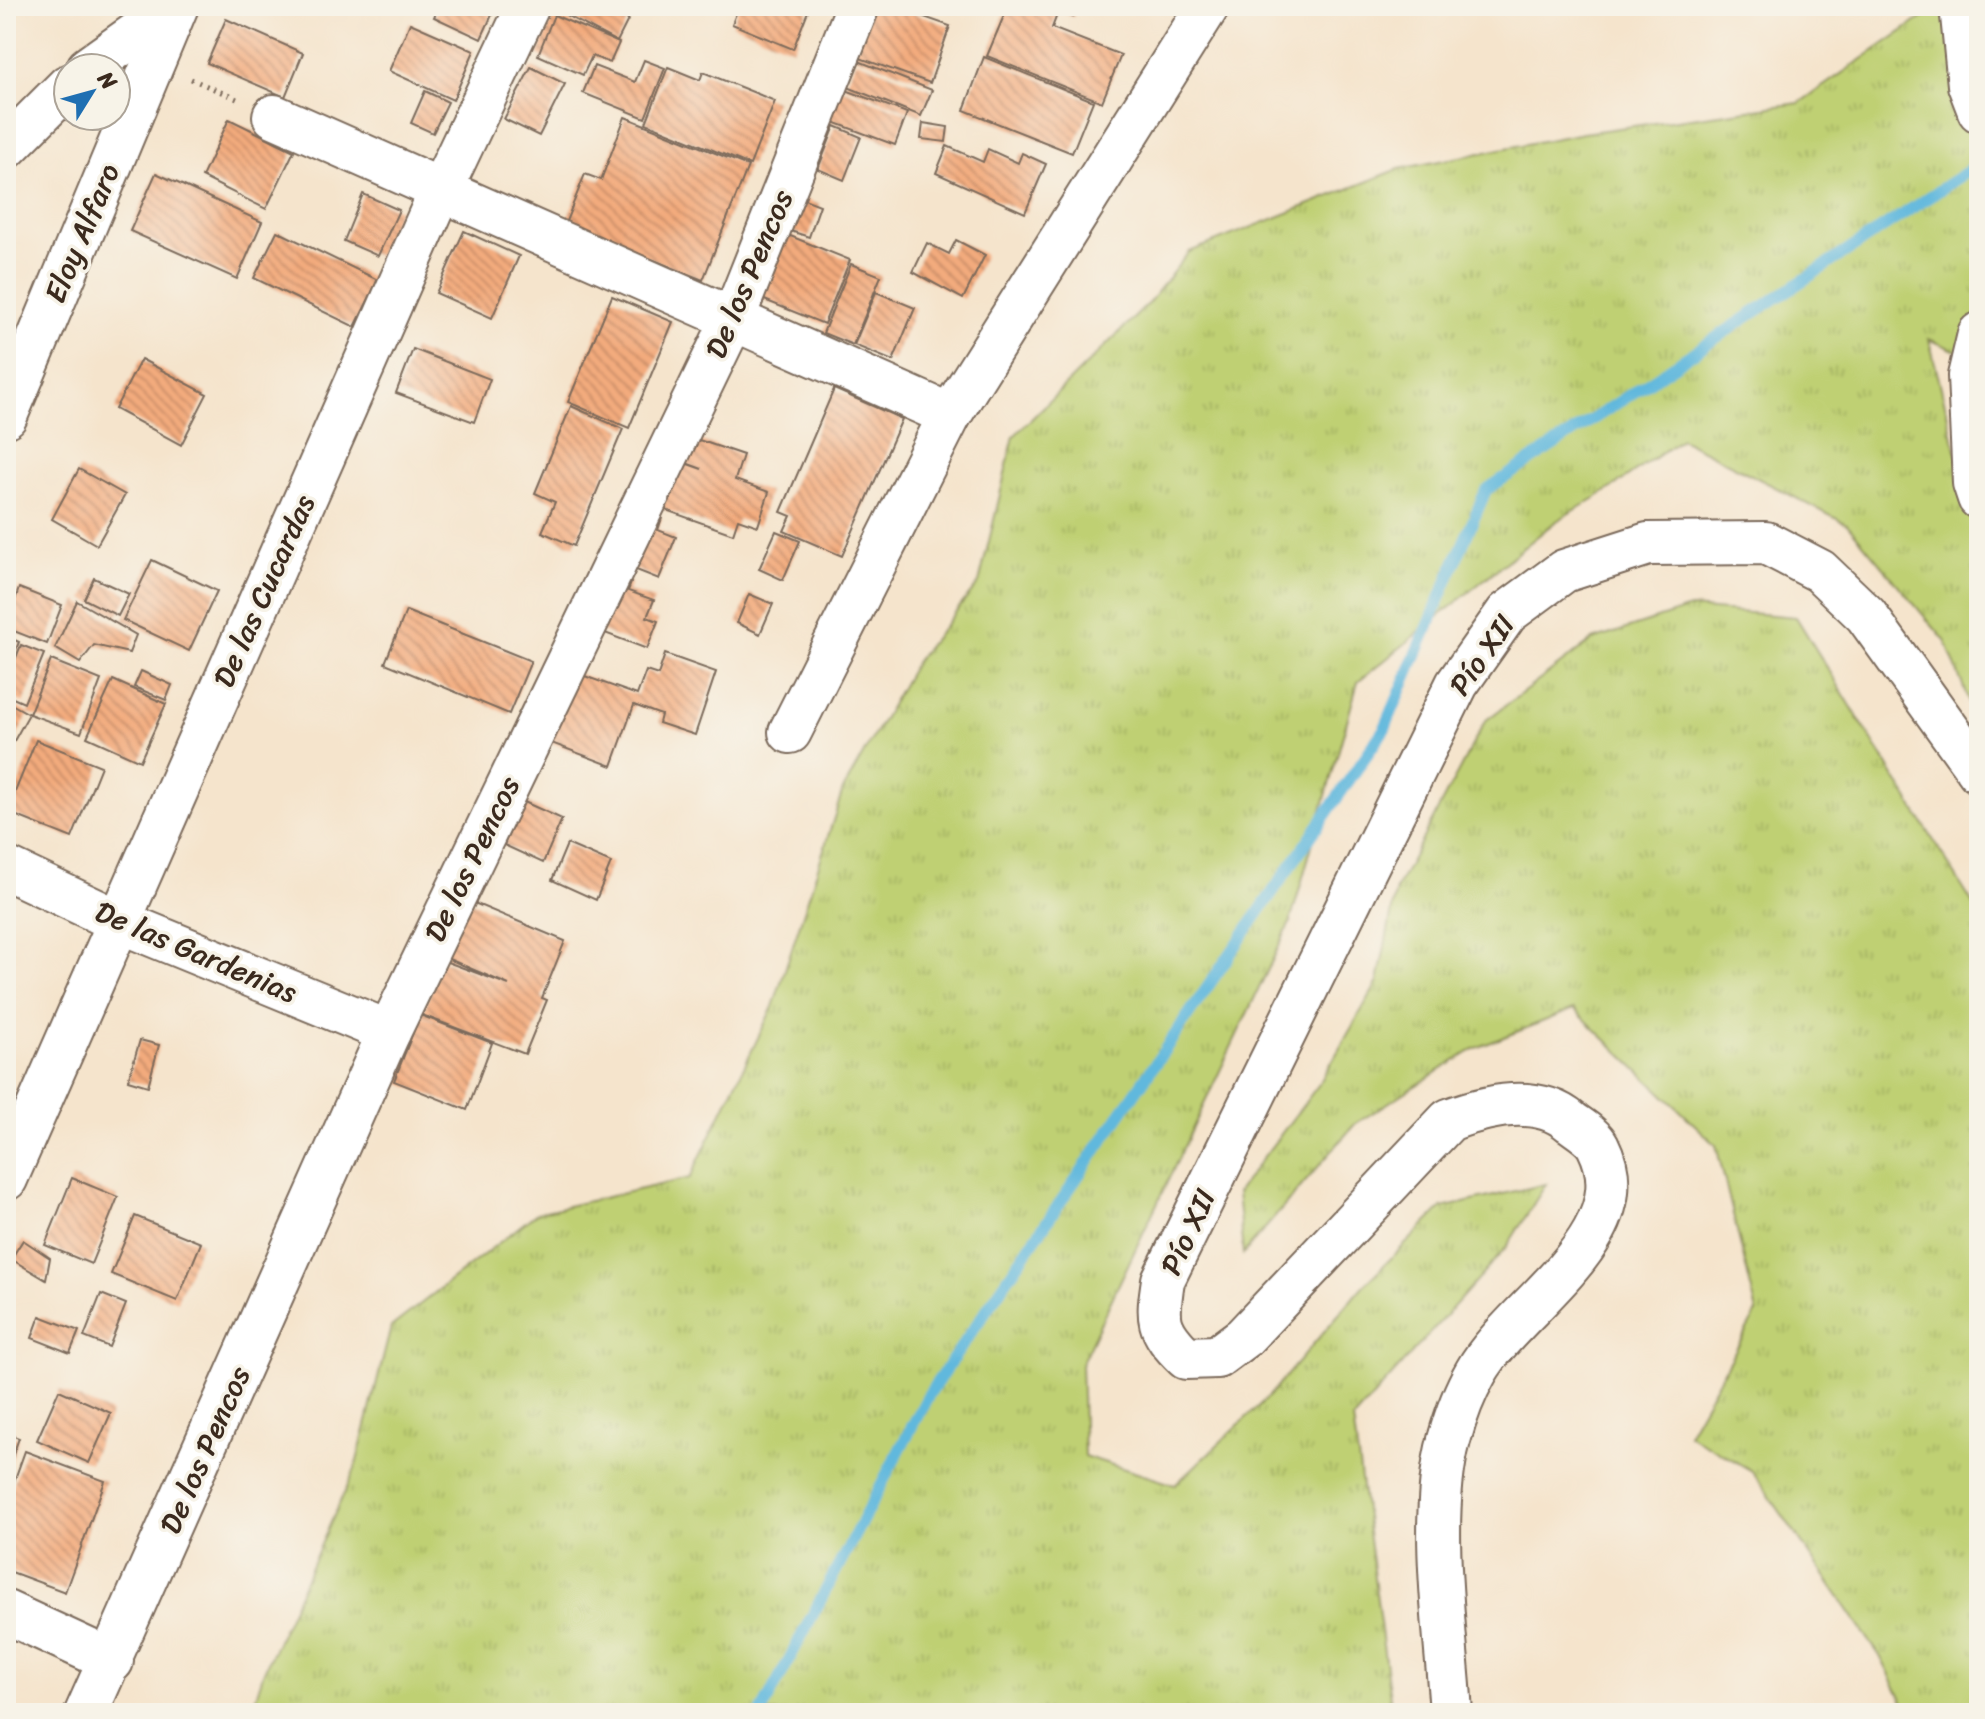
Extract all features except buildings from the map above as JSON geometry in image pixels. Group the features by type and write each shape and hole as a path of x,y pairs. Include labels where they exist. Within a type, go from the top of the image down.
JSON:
{"street":[{"name":"Eloy Alfaro","path":"6,416 176,6"},
{"path":"111,52 176,6"},
{"name":"De las Cucardas","path":"6,1179 440,192 528,6"},
{"name":"De los Pencos","path":"86,1713 112,1661 389,1032 733,319 858,6"},
{"path":"790,732 950,415 1208,6"},
{"path":"1961,6 1969,85 1979,111"},
{"path":"6,148 52,102"},
{"path":"274,116 950,415"},
{"path":"1979,334 1969,376 1974,483 1979,498"},
{"name":"Pío XII","path":"1451,1713 1439,1518 1449,1441 1477,1371 1583,1246 1605,1213 1608,1178 1597,1143 1563,1115 1520,1104 1485,1106 1449,1120 1244,1337 1217,1357 1186,1358 1166,1339 1158,1317 1163,1280 1457,684 1507,613 1564,571 1648,544 1766,543 1820,571 1866,615 1979,772"},
{"name":"De las Gardenias","path":"6,868 118,921 389,1032"},
{"path":"6,1612 112,1661"}],"path":[{"path":"154,63 274,116"}],"green space":[{"path":"1939,6 1979,6 1979,361 1929,339 1967,494 1979,524 1979,728 1946,642 1847,524 1681,439 1612,488 1555,522 1358,682 1290,923 1081,1364 1084,1456 1175,1485 1269,1396 1362,1287 1442,1208 1546,1184 1506,1248 1353,1419 1392,1713 251,1713 264,1671 355,1469 391,1327 537,1213 690,1178 773,1007 843,790 916,661 979,583 1014,436 1146,306 1189,252 1399,169 1583,133 1799,103"},
{"path":"1690,608 1796,617 1979,914 1979,1713 1909,1713 1880,1656 1752,1471 1688,1434 1757,1312 1716,1145 1574,1009 1474,1049 1355,1124 1243,1254 1237,1192 1319,1084 1378,982 1396,889 1485,721 1593,640"}],"waterway":[{"path":"761,1713 929,1394 1385,728 1486,490 1979,164"}]}
